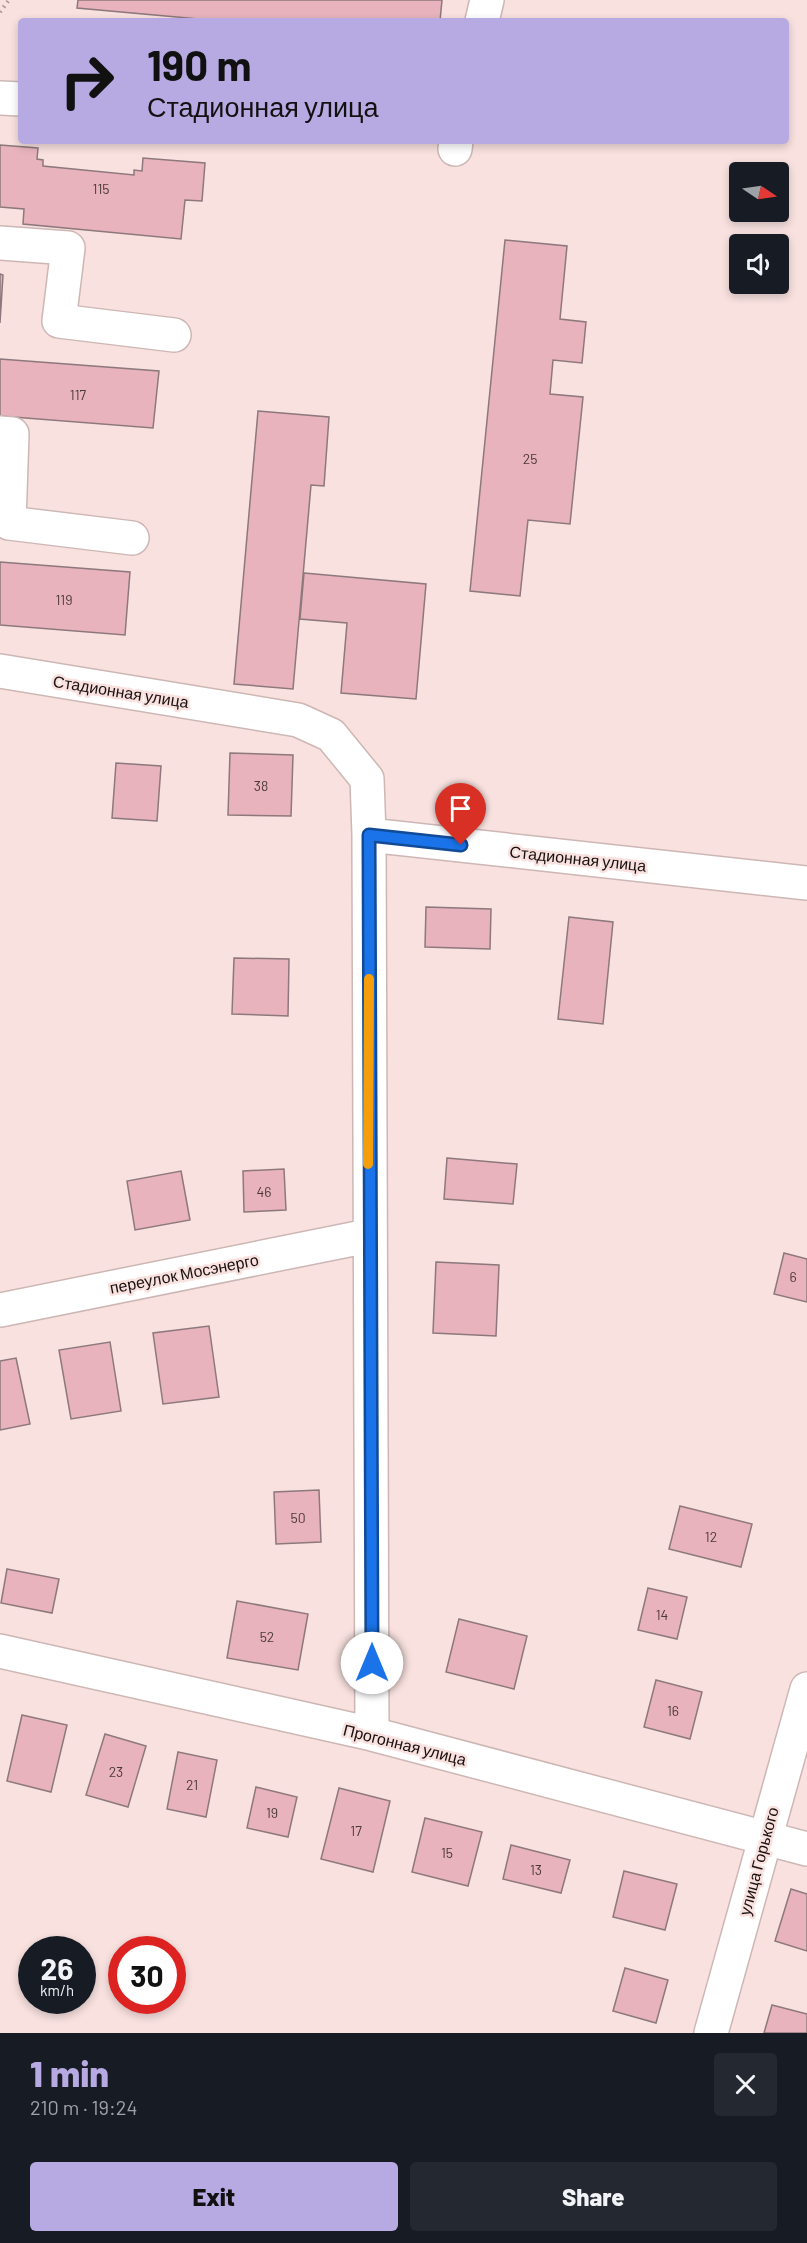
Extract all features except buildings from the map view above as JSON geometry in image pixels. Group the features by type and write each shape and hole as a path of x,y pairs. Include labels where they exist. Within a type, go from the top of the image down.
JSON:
{"street":[{"path":"483,18 486,0"},
{"path":"0,98 18,99"},
{"path":"0,243 68,248 59,321 174,335"},
{"path":"0,433 12,434 9,523 132,538"},
{"name":"Стадионная улица","path":"0,672 298,720 331,735 367,779 369,835 807,883"},
{"path":"369,835 368,1236 372,1734"},
{"name":"переулок Мосэнерго","path":"0,1310 368,1236"},
{"name":"Прогонная улица","path":"0,1651 372,1734 807,1849"},
{"name":"улица Горького","path":"711,2033 807,1689"}],"path":[{"path":"0,12 9,0"}],"slow traffic":[{"path":"368,1164 369,979"}],"route":[{"path":"372,1663 368,1236 369,835 461,845"}]}
